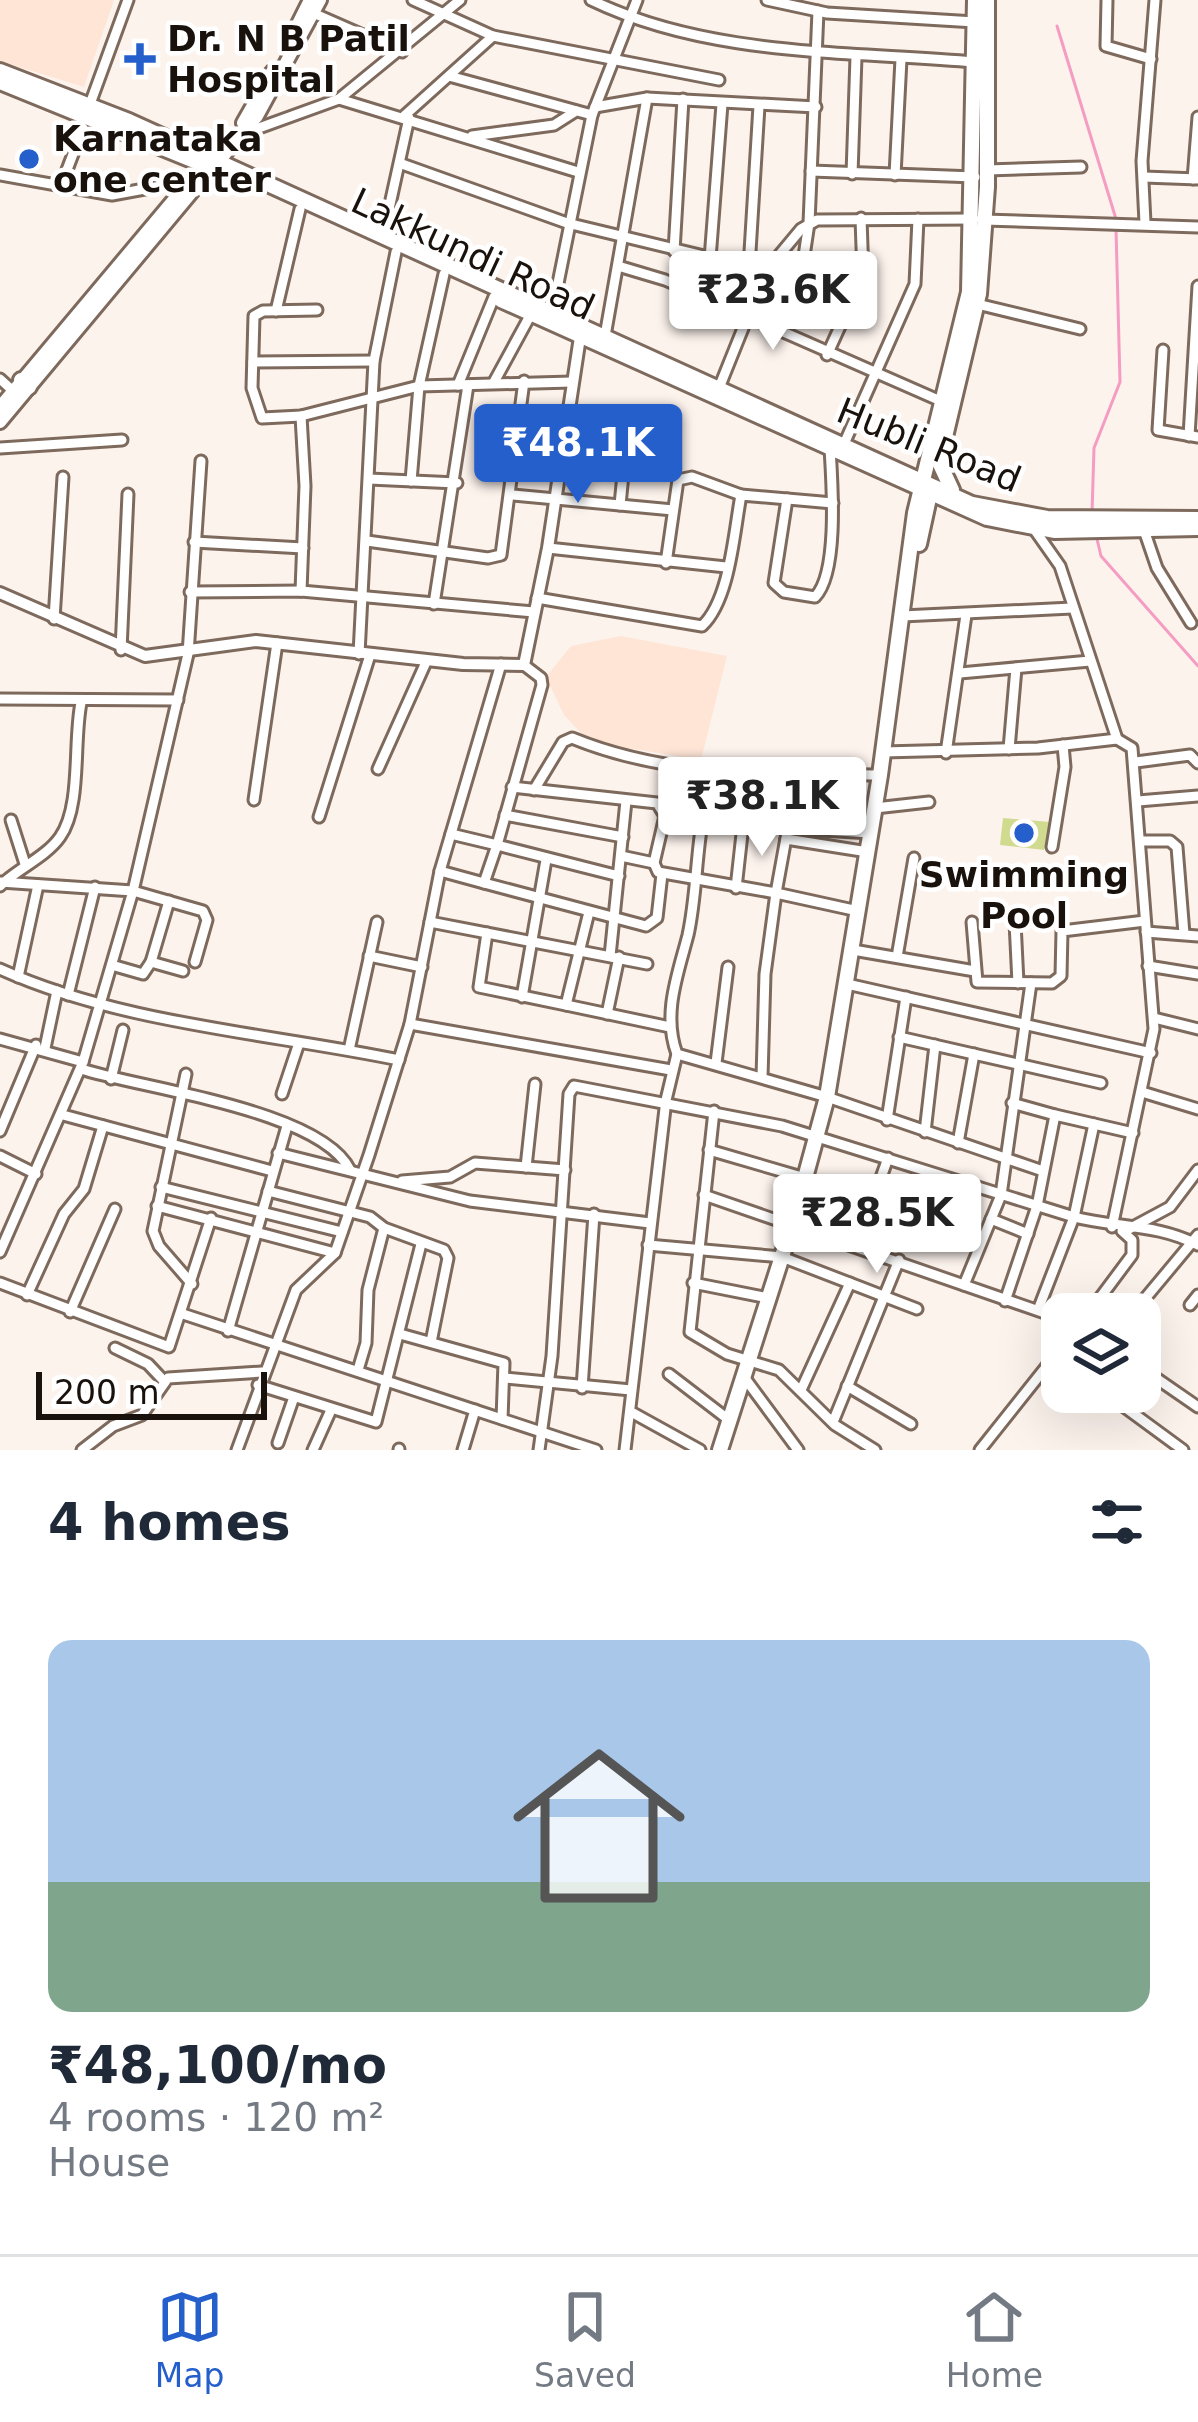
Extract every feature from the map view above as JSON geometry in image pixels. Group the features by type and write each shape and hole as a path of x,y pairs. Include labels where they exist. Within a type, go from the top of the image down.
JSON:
{"main road":[{"path":"0,407 211,164 243,123 320,0"},
{"path":"975,0 981,173"},
{"path":"720,1450 817,1139 854,950 920,515 977,304 987,0"},
{"path":"0,422 21,386 188,181 245,133 312,7"},
{"name":"Hubli Road","path":"0,70 90,104 211,164 605,336 955,500 1050,525"},
{"name":"Lakkundi Road","path":"0,82 211,164 580,337 837,446"},
{"path":"955,500 934,461 979,219"},
{"path":"920,515 903,476 934,461"},
{"path":"920,515 955,500 1034,529 1198,519"},
{"path":"1125,525 1144,530 1198,528"}],"street":[{"path":"90,104 128,0"},
{"path":"412,0 493,36 719,80"},
{"path":"245,133 339,99 460,0"},
{"path":"591,0 629,19 817,54 975,62"},
{"path":"551,313 566,223 593,111 637,0"},
{"path":"767,0 823,12 975,22"},
{"path":"777,330 801,276 809,224 817,54 823,12 838,0"},
{"path":"908,16 909,0"},
{"path":"1107,0 1106,46 1150,59"},
{"path":"1139,223 1155,0"},
{"path":"312,7 402,52"},
{"path":"383,236 402,164 406,117 493,36"},
{"path":"852,174 856,57"},
{"path":"895,175 901,59"},
{"path":"449,76 576,111 647,98 816,107"},
{"path":"605,336 647,98"},
{"path":"339,99 578,172"},
{"path":"674,250 683,99"},
{"path":"710,259 722,104"},
{"path":"749,268 759,106"},
{"path":"466,137 554,125 576,111"},
{"path":"1144,177 1195,179 1198,117"},
{"path":"60,188 83,128"},
{"path":"402,164 566,223 766,271"},
{"path":"811,171 895,175 1081,167"},
{"path":"0,175 112,195 188,181"},
{"path":"276,310 300,209"},
{"path":"827,356 863,276 861,218"},
{"path":"719,388 766,271 809,224 861,218 1198,226"},
{"path":"787,499 774,583 784,592 815,597 825,585 837,446 877,375 915,284 918,219"},
{"path":"320,817 365,654 374,361 396,252"},
{"path":"618,266 943,402"},
{"path":"411,481 419,386 445,274"},
{"path":"1163,350 1158,430 1194,436 1198,286"},
{"path":"434,604 457,483 463,385 494,297"},
{"path":"977,304 1080,328"},
{"path":"317,310 276,310 254,316 256,412 270,419 301,416 419,386 572,382"},
{"path":"494,382 531,314"},
{"path":"524,665 548,548 580,337"},
{"path":"253,362 374,361"},
{"path":"0,379 21,386"},
{"path":"367,541 501,555 513,495 524,381"},
{"path":"301,416 301,591"},
{"path":"620,505 627,433"},
{"path":"0,448 122,440"},
{"path":"0,1252 63,1115 115,966 188,654 201,461"},
{"path":"54,619 63,477"},
{"path":"666,563 678,480 684,477 741,495 833,503"},
{"path":"369,479 457,483"},
{"path":"121,650 128,494"},
{"path":"513,495 673,510"},
{"path":"537,598 702,626 710,617 726,568 741,495"},
{"path":"1034,529 1060,566 1117,739"},
{"path":"1144,530 1157,568 1191,623"},
{"path":"194,542 303,548"},
{"path":"548,548 726,568"},
{"path":"190,592 301,591 534,612"},
{"path":"0,593 121,650 145,656 188,654 239,641 524,665 541,678 542,686 484,883"},
{"path":"902,616 1072,608"},
{"path":"1181,608 1198,608"},
{"path":"946,752 966,615"},
{"path":"254,800 278,643"},
{"path":"378,769 427,660"},
{"path":"960,673 1090,662"},
{"path":"237,1450 272,1345 301,1282 319,1273 335,1252 349,1214 357,1173 410,1024 440,871 501,664"},
{"path":"1009,749 1016,668"},
{"path":"0,699 80,704 178,700"},
{"path":"1,884 63,834 74,798 73,751 80,704"},
{"path":"534,790 563,742 572,738 623,758 712,774 880,775"},
{"path":"883,752 1009,749 1117,739 1132,748 1154,1018 1120,1228"},
{"path":"1052,847 1065,767 1063,745"},
{"path":"1136,762 1190,755 1198,763"},
{"path":"762,1077 766,974 797,773"},
{"path":"625,1450 633,1413 631,1390 666,1100 677,1054 670,1027 712,774"},
{"path":"512,788 657,802 665,816 654,863"},
{"path":"1138,801 1198,796"},
{"path":"608,1014 626,801"},
{"path":"874,808 929,802"},
{"path":"505,815 623,837"},
{"path":"665,816 789,832 868,852"},
{"path":"11,820 26,864"},
{"path":"736,888 743,825"},
{"path":"789,832 871,832"},
{"path":"451,834 619,876"},
{"path":"1140,841 1174,843 1180,863 1184,934"},
{"path":"621,856 654,863 662,874 693,883 858,910"},
{"path":"897,957 914,858"},
{"path":"522,997 546,860"},
{"path":"1180,863 1198,866"},
{"path":"440,871 653,924 662,874"},
{"path":"1,884 133,891 206,915 195,962"},
{"path":"18,977 38,885"},
{"path":"0,1132 62,993 95,887"},
{"path":"1183,895 1198,898"},
{"path":"115,966 143,974 169,901"},
{"path":"566,1005 590,912"},
{"path":"349,1050 376,922"},
{"path":"430,922 646,964"},
{"path":"972,922 975,971 981,984 1060,981 1064,929 1145,926 1198,936"},
{"path":"1015,922 1018,983"},
{"path":"487,933 479,987 670,1027"},
{"path":"854,950 975,971"},
{"path":"369,956 422,967"},
{"path":"151,962 183,970"},
{"path":"1148,966 1198,974"},
{"path":"716,1063 728,968"},
{"path":"0,969 62,993 153,1016 399,1060"},
{"path":"964,1285 1001,1195 1031,983"},
{"path":"847,984 1151,1053"},
{"path":"887,1120 906,997"},
{"path":"1154,1018 1198,1029"},
{"path":"410,1024 671,1070"},
{"path":"111,1078 123,1030"},
{"path":"899,1037 1101,1083"},
{"path":"0,1039 40,1046 111,1078 287,1126 330,1144 357,1173"},
{"path":"282,1094 299,1043"},
{"path":"925,1132 934,1045"},
{"path":"677,1054 826,1097 1043,1171"},
{"path":"958,1143 974,1054"},
{"path":"186,1074 154,1238 192,1283"},
{"path":"526,1167 535,1084"},
{"path":"539,1450 552,1356 572,1087 714,1111 1074,1217 1120,1228 1160,1227 1196,1241 1150,1293"},
{"path":"1142,1092 1198,1109"},
{"path":"1012,1103 1133,1133"},
{"path":"714,1111 693,1283 693,1337 779,1370 833,1423 875,1450"},
{"path":"1005,1301 1037,1206 1055,1114"},
{"path":"63,1115 272,1171"},
{"path":"1038,1310 1074,1217 1094,1124"},
{"path":"27,1295 64,1214 84,1190 104,1126"},
{"path":"228,1331 287,1126"},
{"path":"709,1150 805,1178"},
{"path":"278,1153 470,1201 650,1223"},
{"path":"0,1156 36,1174"},
{"path":"888,1159 873,1200 876,1208 939,1233 949,1226 961,1182"},
{"path":"389,1182 450,1178 475,1163 566,1171"},
{"path":"1120,1228 1169,1207 1198,1170"},
{"path":"161,1187 342,1232"},
{"path":"268,1191 370,1217 384,1228 444,1250 448,1258 431,1342"},
{"path":"704,1195 794,1222 1041,1311"},
{"path":"157,1206 335,1252"},
{"path":"70,1312 115,1209"},
{"path":"581,1388 595,1214"},
{"path":"0,1283 165,1347 174,1342 212,1218"},
{"path":"991,1220 1028,1234"},
{"path":"358,1370 366,1343 368,1290 384,1228"},
{"path":"1104,1293 1132,1255 1132,1240 1120,1228"},
{"path":"258,1385 376,1423 421,1244"},
{"path":"648,1245 782,1257 917,1309"},
{"path":"833,1423 899,1260"},
{"path":"801,1390 850,1282"},
{"path":"693,1283 768,1298"},
{"path":"1190,1305 1198,1294"},
{"path":"183,1314 596,1450"},
{"path":"400,1334 499,1360 505,1378 502,1419"},
{"path":"115,1348 154,1368 163,1380"},
{"path":"552,1356 581,1359"},
{"path":"163,1380 262,1372"},
{"path":"668,1374 729,1420"},
{"path":"744,1377 799,1450"},
{"path":"505,1378 631,1390"},
{"path":"980,1450 1041,1378"},
{"path":"82,1450 113,1426 142,1414 163,1380"},
{"path":"1161,1381 1198,1407"},
{"path":"847,1386 911,1424"},
{"path":"278,1443 294,1397"},
{"path":"313,1450 331,1410"},
{"path":"463,1450 475,1410"},
{"path":"633,1413 700,1450"},
{"path":"1133,1413 1183,1450"}],"shaded area":[{"path":"0,0 114,0 84,87 0,61"},
{"path":"621,636 727,656 701,760 615,746 582,734 564,715 546,677 571,646"}],"green space":[{"name":"Swimming Pool","path":"1003,818 1050,822 1044,850 1000,845"}],"waterway":[{"path":"1057,26 1116,219"},
{"path":"1092,514 1094,448 1120,382 1116,229"},
{"path":"1096,535 1101,556 1198,666"}],"place":[{"name":"Dr. N B Patil Hospital","path":"140,59"},
{"name":"Karnataka one center","path":"29,159"},
{"name":"Swimming Pool","path":"1024,833"}]}
